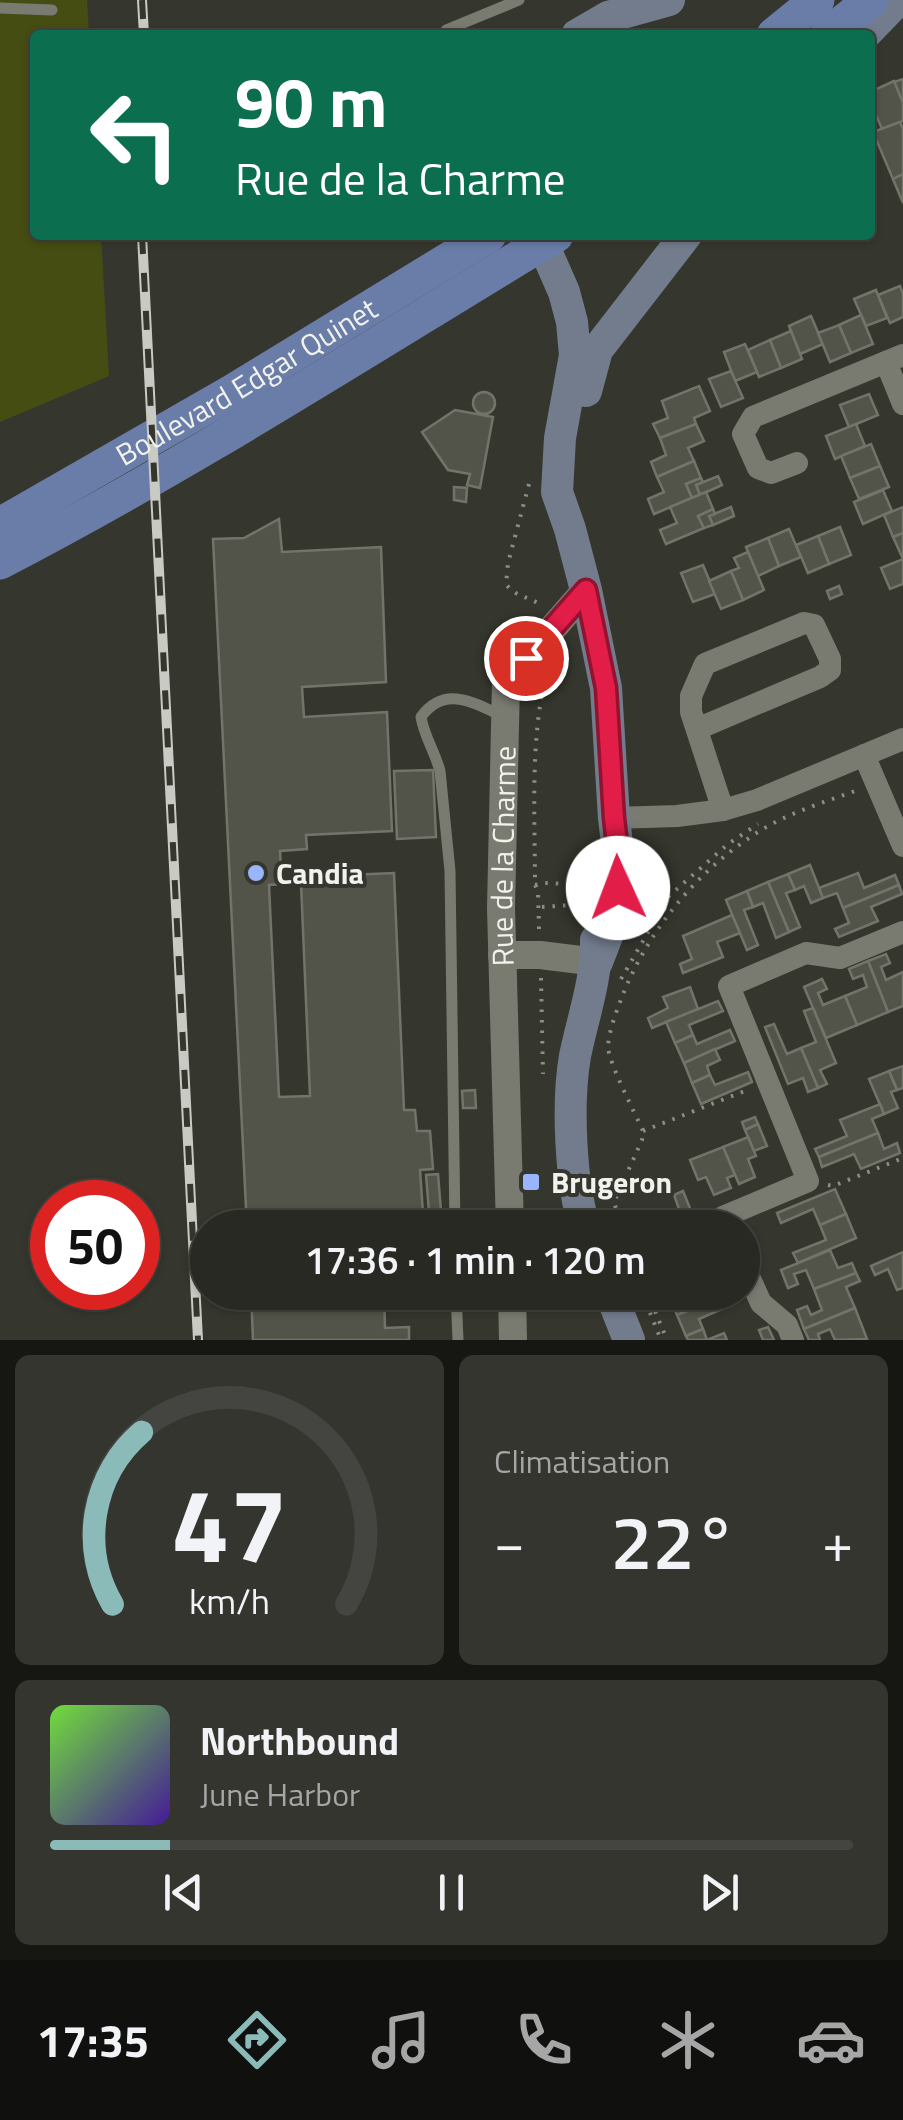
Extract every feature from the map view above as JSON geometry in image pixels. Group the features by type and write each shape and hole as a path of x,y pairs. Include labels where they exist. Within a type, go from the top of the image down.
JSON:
{"main road":[{"path":"586,30 608,18 669,0"},
{"path":"780,30 818,0"},
{"path":"833,30 871,0"},
{"path":"869,30 898,0"},
{"name":"Boulevard Edgar Quinet","path":"0,526 232,392 496,251 537,240"},
{"path":"541,240 564,292 572,322 575,354 560,438 557,492 586,590 606,688 614,818 597,885 609,971 574,1059 571,1110 574,1170 593,1210"},
{"path":"570,529 574,434 597,350 682,240"},
{"name":"Boulevard Edgar Quinet","path":"82,520 234,431 496,251"},
{"path":"0,509 83,477"},
{"path":"0,562 82,520"},
{"path":"0,580 82,520"},
{"path":"618,1310 630,1340"},
{"path":"636,1310 648,1340"}],"street":[{"path":"796,463 772,473 758,468 743,434 753,417 894,358 903,404"},
{"name":"Rue de la Charme","path":"509,1210 502,955 506,682 586,590"},
{"path":"697,730 830,670 830,659 814,625 804,623 704,664 690,696 691,712 697,730 724,810"},
{"path":"614,818 724,810 871,771 903,739"},
{"path":"871,771 903,846"},
{"path":"740,1210 808,1181 729,986 806,954 840,958 903,932"},
{"path":"502,955 540,954 609,971"},
{"path":"760,1301 787,1325 793,1340"},
{"path":"513,1310 514,1340"}],"lane":[{"path":"446,30 519,0"},
{"path":"0,8 52,10"},
{"path":"455,1210 450,871 440,770 421,717 429,706 444,698 460,698 506,718"},
{"path":"457,1310 458,1340"}],"path":[{"path":"528,486 506,584 517,596 533,599 546,608 552,626 536,768 535,885 590,885"},
{"path":"609,971 669,896 728,844 764,820 871,771"},
{"path":"615,1210 614,1202 643,1131 608,1050 628,980 646,946 670,911 714,865 753,835 871,771"},
{"path":"643,891 669,896"},
{"path":"542,907 588,904"},
{"path":"640,904 670,911"},
{"path":"601,1052 615,998"},
{"path":"643,1131 768,1082"},
{"path":"808,1181 833,1186 903,1158"},
{"path":"652,1310 664,1340"}],"green space":[{"path":"0,0 87,0 89,30 30,30 30,240 101,240 109,376 0,422"}],"building":[{"path":"903,79 903,101 902,101 894,82"},
{"path":"894,81 903,103 903,121 882,129 875,113 875,90"},
{"path":"900,122 903,174 893,179 875,131"},
{"path":"903,174 903,203 893,179"},
{"path":"900,286 903,317 890,323 878,295"},
{"path":"876,290 887,318 866,326 854,299"},
{"path":"861,315 873,344 851,353 839,325"},
{"path":"811,316 823,344 800,354 789,326"},
{"path":"839,325 851,353 830,362 818,333"},
{"path":"791,331 802,359 781,368 770,340"},
{"path":"770,340 781,368 759,377 748,350"},
{"path":"745,344 757,372 735,381 724,352"},
{"path":"731,371 743,398 721,407 709,379"},
{"path":"699,386 710,411 694,418 696,424 660,438 653,424 668,418 662,401"},
{"path":"484,392 492,395 492,411 484,414 476,411 473,403 476,395"},
{"path":"869,394 878,415 849,427 840,405"},
{"path":"455,410 493,417 480,488 467,485 470,474 448,470 422,432"},
{"path":"696,424 704,441 688,448 694,461 657,477 651,462 666,455 660,438"},
{"path":"856,424 865,446 835,459 826,436"},
{"path":"871,444 880,466 850,478 841,456"},
{"path":"694,461 701,478 686,484 692,498 654,514 648,499 664,492 657,477"},
{"path":"880,466 889,487 859,499 850,478"},
{"path":"718,476 722,485 700,495 696,485"},
{"path":"701,478 703,482 696,485 700,495 692,498 686,484"},
{"path":"454,487 467,488 466,502 454,500"},
{"path":"883,490 892,511 863,524 854,502"},
{"path":"706,492 713,509 698,516 704,528 666,544 660,530 677,523 670,507"},
{"path":"731,507 734,516 713,525 709,516"},
{"path":"903,507 903,533 893,537 884,515"},
{"path":"713,509 715,514 709,516 713,525 704,528 698,516"},
{"name":"Candia","path":"279,519 282,552 381,547 386,682 302,687 304,717 387,712 392,831 306,835 307,849 280,851 282,884 269,885 279,1097 310,1096 301,883 324,882 323,876 394,873 404,1110 415,1110 417,1131 430,1131 433,1169 420,1170 423,1210 246,1210 213,539 244,538"},
{"path":"840,527 851,555 829,564 818,536"},
{"path":"789,529 801,557 779,566 768,538"},
{"path":"903,533 903,559 893,537"},
{"path":"818,536 829,564 808,573 796,545"},
{"path":"768,538 779,566 758,576 746,547"},
{"path":"748,552 764,590 743,600 731,571 739,568 734,558"},
{"path":"903,559 903,584 890,589 881,568"},
{"path":"703,565 715,594 693,602 681,573"},
{"path":"731,571 743,600 721,609 709,581"},
{"path":"839,586 842,594 830,599 827,591"},
{"path":"433,770 436,837 397,839 394,771"},
{"path":"810,865 823,898 811,903 804,886 795,890 788,874"},
{"path":"858,873 864,888 895,875 899,885 843,908 837,893 823,898 819,888"},
{"path":"788,874 795,890 786,893 800,927 789,932 768,882"},
{"path":"768,882 789,932 776,938 763,903 753,907 747,891"},
{"path":"899,885 902,894 871,907 878,921 839,937 835,929 849,923 843,908"},
{"path":"747,891 753,907 744,910 758,945 747,950 726,900"},
{"path":"732,915 740,933 717,942 723,957 683,973 680,964 692,959 683,936"},
{"path":"886,954 890,963 881,967 886,980 903,972 903,1006 888,1012 868,961"},
{"path":"868,961 888,1012 857,1025 845,996 867,987 863,975 853,979 849,969"},
{"path":"822,979 827,989 818,993 823,1005 845,996 857,1025 826,1038 804,987"},
{"path":"690,987 698,1009 652,1028 648,1018 668,1008 663,997"},
{"path":"718,1001 723,1011 689,1025 693,1035 675,1043 666,1022"},
{"path":"813,1008 836,1063 820,1070 827,1084 818,1088 801,1048 816,1042 804,1011"},
{"path":"774,1024 787,1054 801,1048 818,1088 808,1092 803,1078 788,1084 765,1027"},
{"path":"730,1030 735,1041 684,1063 675,1043 693,1035 697,1044"},
{"path":"715,1049 720,1060 707,1066 710,1075 692,1083 684,1063"},
{"path":"903,1066 903,1088 897,1090 889,1071"},
{"path":"889,1071 897,1090 891,1092 898,1108 884,1114 869,1079"},
{"path":"748,1072 752,1082 701,1104 692,1083 710,1075 715,1085"},
{"path":"475,1090 476,1108 463,1108 462,1091"},
{"path":"880,1104 884,1114 872,1119 878,1133 819,1157 815,1149 847,1136 840,1120"},
{"path":"755,1117 758,1124 745,1130 742,1122"},
{"path":"758,1124 767,1146 754,1151 745,1130"},
{"path":"878,1133 884,1149 897,1143 900,1153 861,1169 854,1154 822,1167 819,1157"},
{"path":"748,1137 756,1156 748,1159 755,1177 739,1184 723,1147"},
{"path":"723,1147 735,1175 727,1178 731,1188 714,1195 706,1177 698,1180 690,1160"},
{"path":"438,1174 441,1210 429,1210 426,1175"},
{"path":"835,1189 846,1214 820,1225 813,1209 781,1223 777,1213"},
{"path":"683,1191 691,1210 677,1210 674,1195"},
{"path":"846,1214 856,1238 798,1263 793,1253 826,1240 820,1225"},
{"path":"830,1250 838,1268 852,1263 856,1273 814,1289 806,1270 794,1274 798,1284 788,1288 781,1270"},
{"path":"903,1252 903,1288 897,1290 888,1269 875,1275 871,1266"},
{"path":"856,1273 860,1281 846,1287 855,1308 804,1329 797,1310 807,1306 811,1315 822,1310 814,1289"},
{"path":"855,1308 867,1339 835,1340 830,1329 818,1334 820,1340 809,1340 804,1329"},
{"path":"252,1310 384,1310 385,1328 409,1327 409,1340 253,1340"},
{"path":"690,1310 720,1310 699,1319 703,1329 686,1336 677,1315"},
{"path":"768,1327 774,1340 763,1340 759,1330"},
{"path":"703,1329 707,1340 688,1340 686,1336"},
{"path":"724,1333 727,1340 707,1340"}],"railway":[{"path":"142,0 144,30"},
{"path":"142,240 198,1340"}],"place":[{"name":"Candia","path":"256,873"},
{"name":"Brugeron","path":"531,1182"}],"route":[{"path":"526,658 586,590 606,688 618,888"}]}
